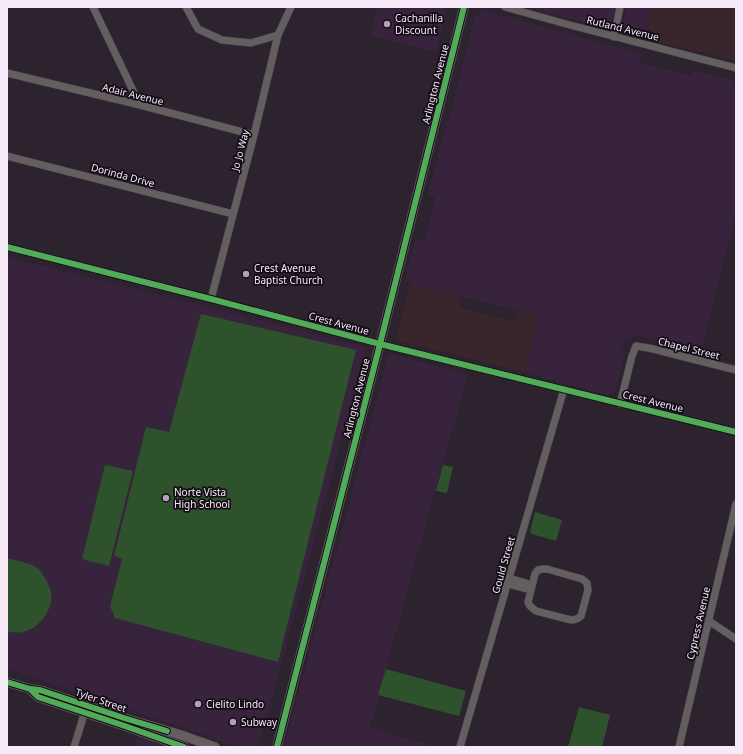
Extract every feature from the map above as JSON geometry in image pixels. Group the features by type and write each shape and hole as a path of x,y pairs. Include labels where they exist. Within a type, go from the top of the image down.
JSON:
{"main road":[{"name":"Arlington Avenue","path":"277,747 464,7"},
{"name":"Tyler Street","path":"7,682 30,689 38,698 124,718 215,747"},
{"name":"Tyler Street","path":"86,709 184,747"}],"street":[{"path":"93,7 140,105"},
{"path":"186,7 198,28 222,40 251,43 278,35"},
{"name":"Jo Jo Way","path":"211,299 254,135 278,35 291,7"},
{"name":"Rutland Avenue","path":"505,7 736,68"},
{"path":"614,37 620,7"},
{"name":"Adair Avenue","path":"7,73 140,105 254,135"},
{"name":"Dorinda Drive","path":"7,156 233,214"},
{"name":"Crest Avenue","path":"7,248 211,299 380,344 736,432"},
{"name":"Chapel Street","path":"620,404 633,351 636,346 736,370"},
{"name":"Gould Street","path":"460,747 564,390"},
{"name":"Cypress Avenue","path":"679,747 736,504"},
{"path":"547,569 582,579 588,585 588,590 581,616 571,620 536,611 528,602 532,588 535,574 538,570 547,569"},
{"path":"508,581 532,588"},
{"path":"709,621 736,639"},
{"path":"74,747 86,709"}],"shaded area":[{"path":"378,7 442,7 446,13 436,52 370,36"},
{"path":"524,7 615,7 610,29"},
{"path":"627,7 653,7 645,39 620,32"},
{"path":"653,7 736,7 736,61 645,39"},
{"path":"484,10 642,54 640,63 691,75 692,70 736,81 736,217 701,352 637,335 623,341 620,350 625,352 615,392 607,395 541,377 542,376 525,371 538,316 405,282 416,239 424,240 435,197 428,194 476,15"},
{"name":"Norte Vista High School","path":"7,257 366,347 259,747 239,747 7,669"},
{"path":"410,283 461,296 459,308 515,322 518,311 539,316 525,372 399,341 396,338"},
{"path":"389,353 468,375 370,728 438,747 284,747"},
{"path":"138,736 171,747 134,747"}],"green space":[{"path":"201,314 356,350 278,662 115,618 110,606 122,559 114,556 146,427 169,432"},
{"path":"105,465 133,471 109,566 82,559"},
{"path":"443,465 453,467 447,493 436,491"},
{"path":"535,512 562,520 556,541 532,534 530,532"},
{"path":"7,558 27,563 37,568 44,577 51,592 50,604 45,616 32,629 24,632 7,631"},
{"path":"386,669 466,691 459,716 378,695"},
{"path":"579,707 610,715 602,747 568,747"}],"cycle path":[{"path":"277,747 464,7"},
{"path":"7,247 380,344 736,432"},
{"path":"7,682 30,689 40,690 167,731"},
{"path":"30,689 38,697 184,747"}],"place":[{"name":"Cachanilla Discount","path":"387,24"},
{"name":"Crest Avenue Baptist Church","path":"246,274"},
{"name":"Norte Vista High School","path":"166,498"},
{"name":"Cielito Lindo","path":"198,704"},
{"name":"Subway","path":"233,722"}]}
